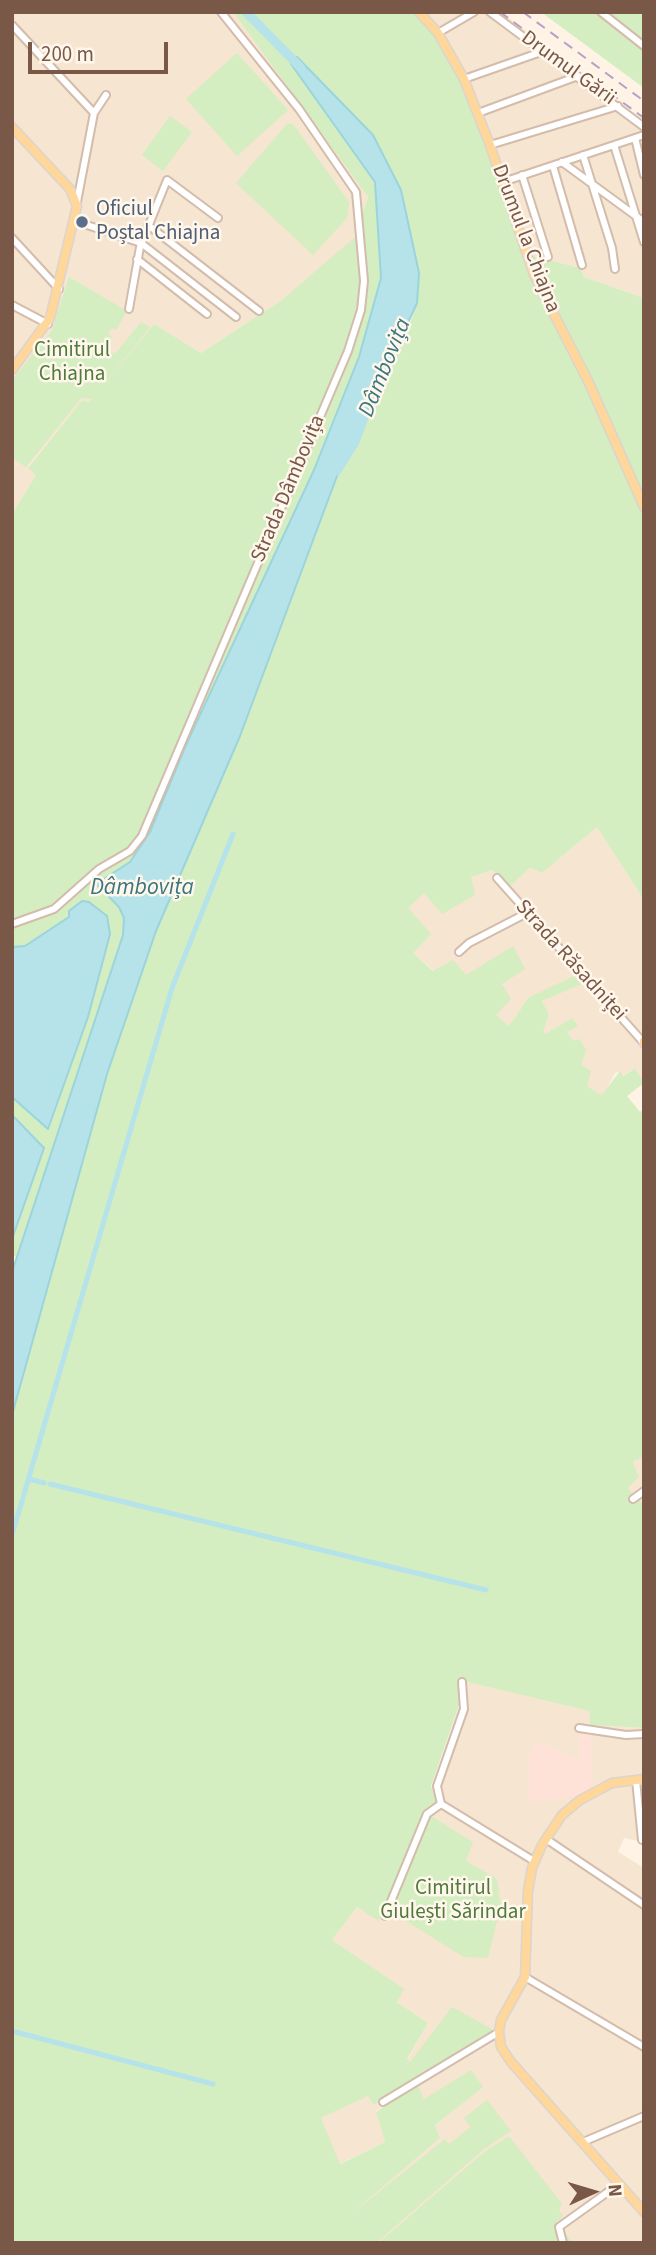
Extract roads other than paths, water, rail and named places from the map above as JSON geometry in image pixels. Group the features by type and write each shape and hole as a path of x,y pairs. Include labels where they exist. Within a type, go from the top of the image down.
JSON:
{"main road":[{"name":"Drumul la Chiajna","path":"419,12 438,33 464,79 547,305 589,383 644,507"},
{"path":"12,127 75,197 75,222 48,324 12,370"},
{"path":"640,1779 612,1783 580,1800 562,1815 546,1839 534,1861 528,1891 525,1978 505,2012 499,2032 501,2047 511,2062 644,2212"}],"street":[{"name":"Strada Dâmbovița","path":"12,924 54,909 99,869 130,851 142,836 348,351 361,310 364,281 356,192 305,116 221,12"},
{"path":"438,33 474,12"},
{"name":"Drumul Gării","path":"490,12 644,127"},
{"path":"601,12 644,46"},
{"path":"12,25 94,113"},
{"path":"464,79 544,51"},
{"path":"478,113 578,76"},
{"path":"75,197 94,113 106,94"},
{"path":"490,145 618,106"},
{"path":"503,182 644,135"},
{"path":"635,138 644,175"},
{"path":"614,145 644,242"},
{"path":"583,155 612,248 615,269"},
{"path":"562,162 644,222"},
{"path":"553,166 582,265"},
{"path":"522,175 548,257"},
{"path":"129,309 141,243 167,180 218,218"},
{"path":"75,222 141,243 236,317"},
{"path":"148,225 259,311"},
{"path":"12,238 59,289"},
{"path":"137,260 207,314"},
{"path":"12,305 48,324"},
{"name":"Strada Răsadniței","path":"497,878 644,1042"},
{"path":"459,952 469,943 527,913"},
{"path":"633,1499 644,1491"},
{"path":"462,1682 464,1709 437,1786 441,1804 534,1861"},
{"path":"579,1728 626,1735 644,1734"},
{"path":"640,1779 642,1840"},
{"path":"385,1916 427,1814 441,1804"},
{"path":"546,1839 644,1905"},
{"path":"525,1978 644,2047"},
{"path":"383,2102 499,2032"},
{"path":"583,2141 644,2116"},
{"path":"563,2243 559,2227 619,2183"}],"water":[{"name":"Dâmbovița","path":"297,57 373,135 401,190 419,273 417,303 337,476 240,736 156,931 107,1074 12,1415 12,1272 123,935 124,918 119,907 96,884 130,862 150,832 186,745 314,470 359,357 381,278 375,182 291,64"},
{"path":"82,901 89,902 107,916 110,934 88,1017 48,1129 12,1097 12,947 25,946 69,917 69,911"},
{"path":"12,1115 44,1148 12,1239"}],"waterway":[{"name":"Dâmbovița","path":"246,12 301,68"},
{"name":"Dâmbovița","path":"337,471 355,442 365,415"},
{"path":"24,1494 172,988 233,834"},
{"path":"29,1479 44,1483"},
{"path":"50,1484 486,1590"},
{"path":"12,1534 23,1498"},
{"path":"12,2031 213,2084"}],"railway":[{"path":"500,12 644,118"},
{"path":"523,12 644,101"}],"place":[{"name":"Oficiul Poștal Chiajna","path":"82,222"}],"park label":[{"name":"Cimitirul Chiajna","path":"72,363"},
{"name":"Cimitirul Giulești Sărindar","path":"453,1901"}]}
